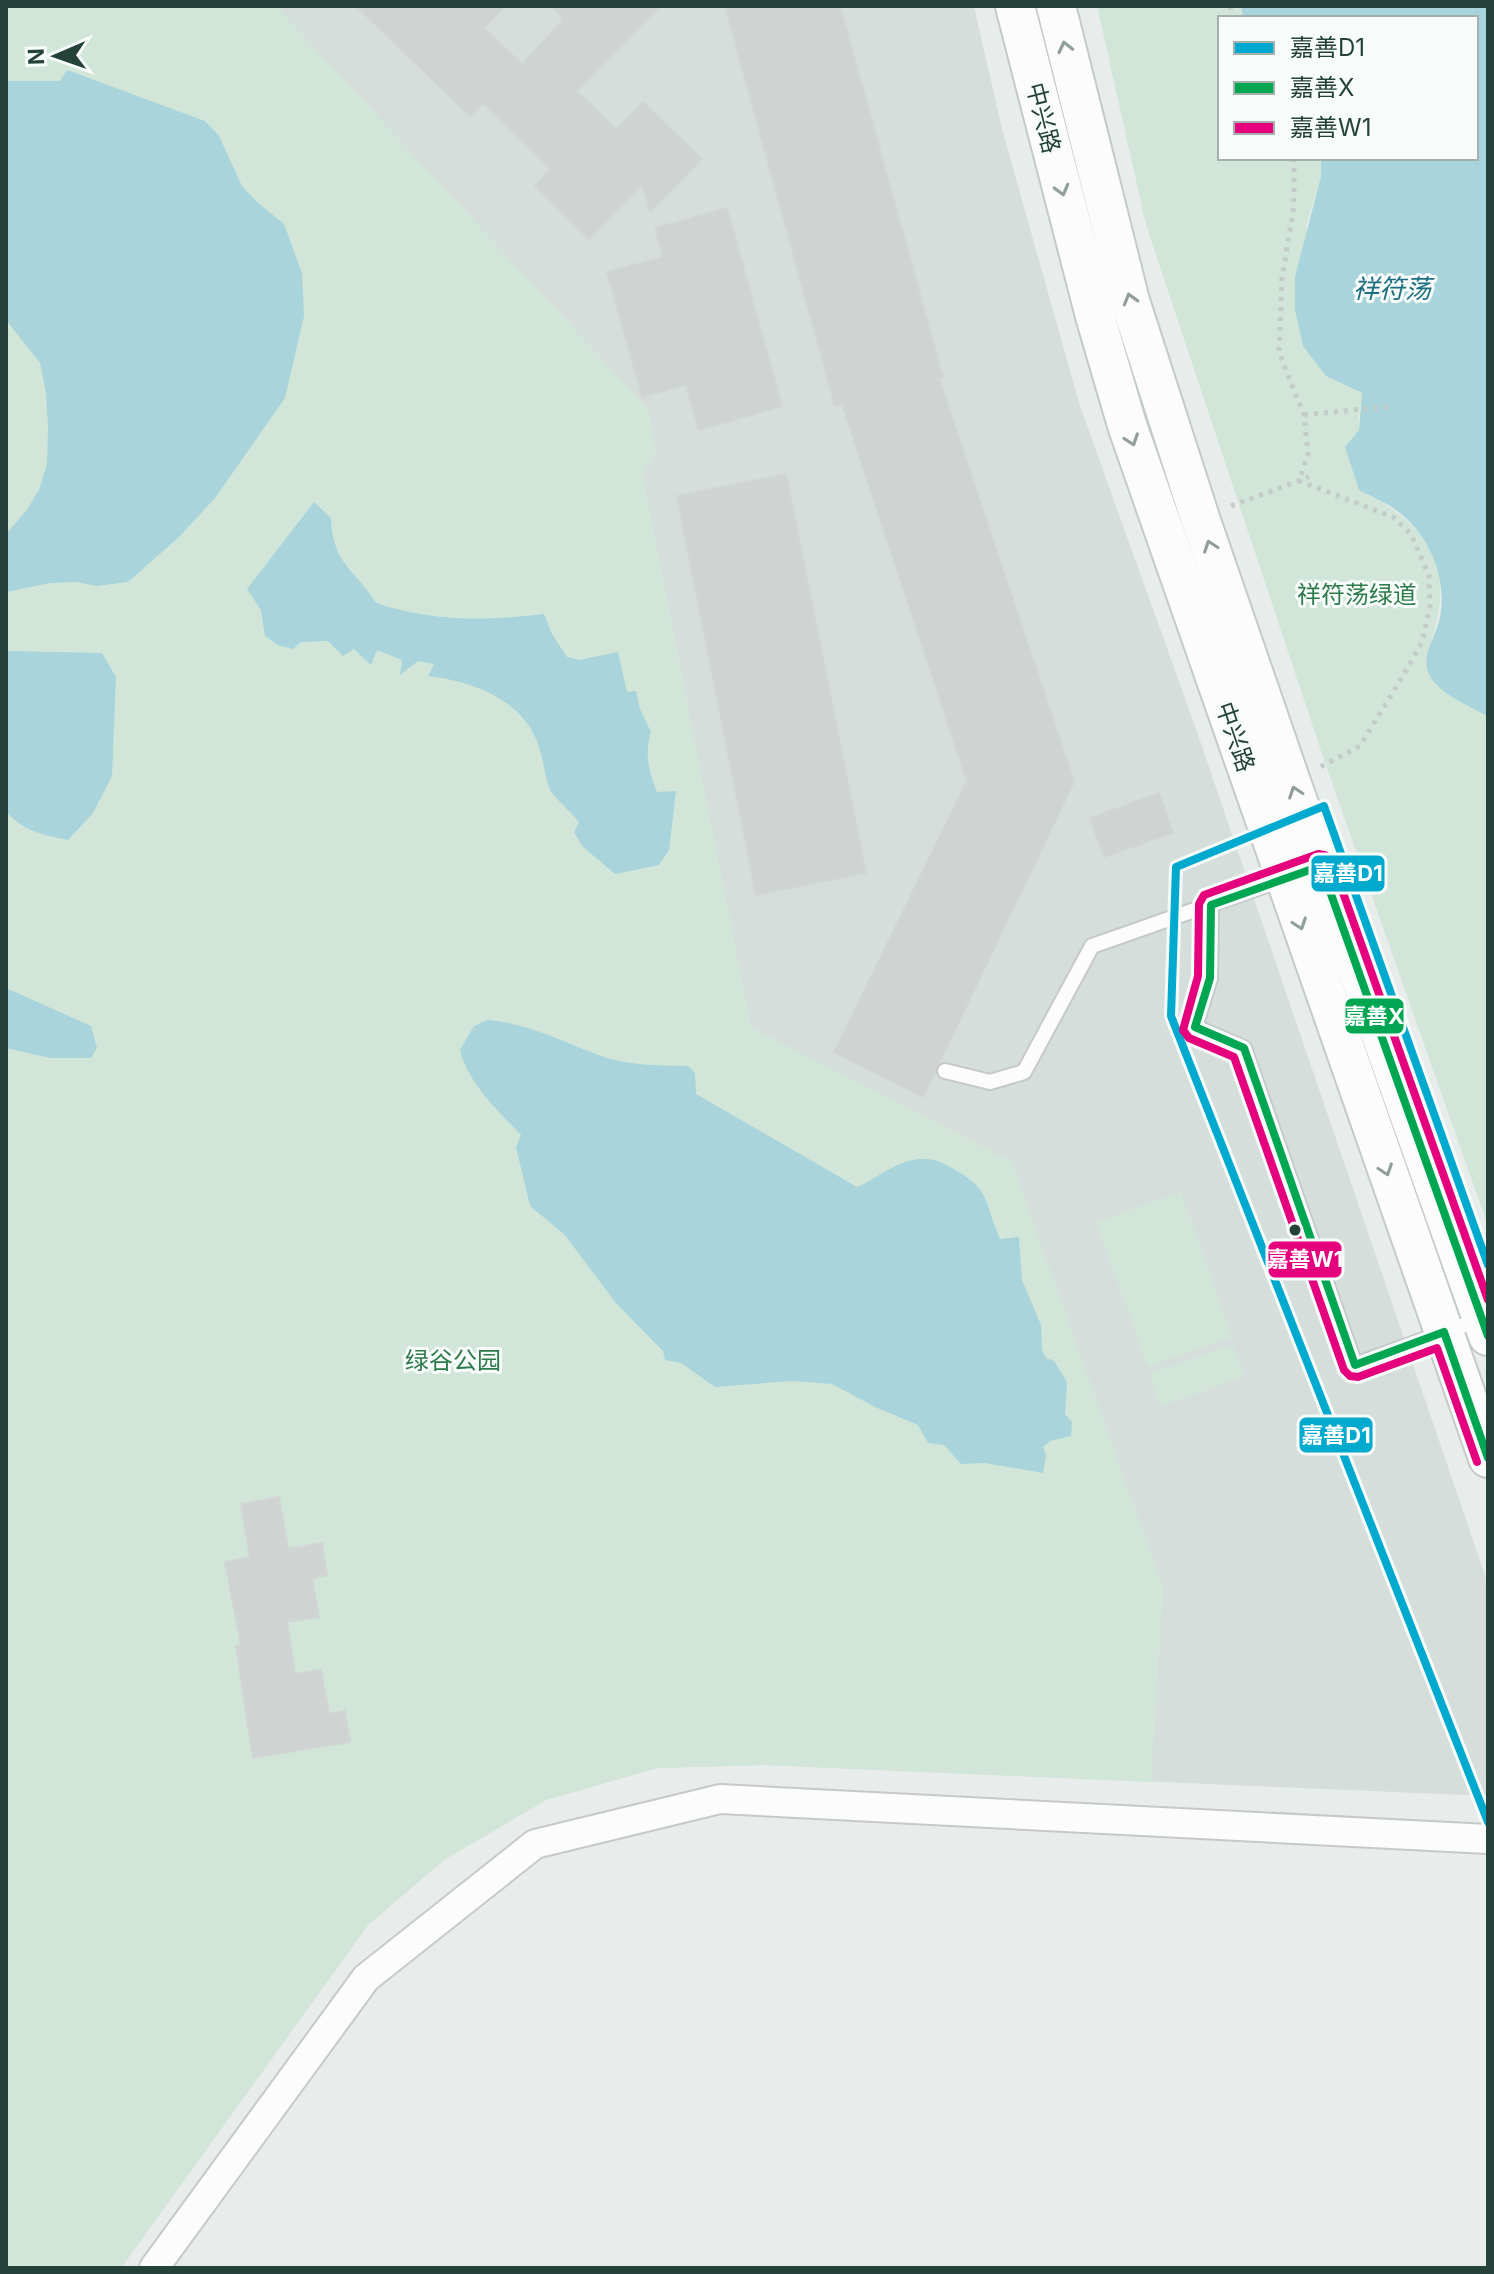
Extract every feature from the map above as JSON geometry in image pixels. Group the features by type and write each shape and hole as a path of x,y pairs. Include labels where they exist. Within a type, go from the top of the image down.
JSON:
{"main road":[{"name":"中兴路","path":"1015,6 1091,301 1127,425 1488,1458"},
{"name":"中兴路","path":"1056,6 1130,301 1200,518 1485,1327"}],"street":[{"path":"154,2268 366,1978 535,1844 720,1799 1488,1839"}],"lane":[{"path":"945,1071 990,1082 1024,1072 1092,946 1321,866"},
{"path":"1211,905 1210,978 1195,1027 1244,1048 1355,1365 1444,1332 1485,1327"}],"path":[{"path":"1294,160 1294,206 1282,278 1279,353 1304,415 1308,454 1299,481"},
{"path":"1304,415 1393,406"},
{"path":"1200,518 1309,477"},
{"path":"1291,782 1360,746 1422,642 1430,607 1429,576 1411,534 1393,517 1299,481"}],"shaded area":[{"name":"绿谷公园","path":"6,6 974,6 1002,129 1080,406 1195,726 1488,1584 1488,1796 765,1765 657,1768 546,1800 444,1860 368,1925 121,2268 6,2268"}],"green space":[{"name":"绿谷公园","path":"6,6 276,6 648,409 656,451 642,472 751,1027 1012,1162 1163,1588 1151,1782 765,1765 657,1768 546,1800 444,1860 368,1925 121,2268 6,2268"},
{"name":"祥符荡绿道","path":"1097,6 1241,6 1243,16 1218,16 1218,160 1321,160 1321,176 1306,226 1326,376 1362,393 1359,430 1381,493 1387,505 1416,529 1436,562 1440,578 1439,610 1425,663 1437,686 1488,717 1488,1226 1325,763 1146,225"},
{"path":"1181,1192 1232,1337 1148,1367 1096,1222"},
{"path":"1233,1345 1244,1377 1160,1406 1149,1374"}],"water":[{"name":"祥符荡","path":"1241,6 1488,6 1488,717 1447,694 1429,674 1427,654 1441,606 1439,575 1434,560 1419,532 1409,521 1388,505 1359,490 1345,447 1359,430 1362,393 1326,376 1303,346 1295,310 1295,277 1321,176 1321,160 1478,160 1478,16 1243,16"},
{"path":"67,70 205,121 219,136 242,186 284,224 302,273 304,316 285,398 215,498 180,536 128,582 97,586 76,582 50,583 6,592 6,534 39,490 47,464 48,426 40,363 6,320 6,81 60,81"},
{"path":"314,502 331,518 340,556 376,603 439,617 501,618 544,614 567,657 579,660 618,652 627,692 636,691 640,709 651,732 648,762 657,792 676,791 669,850 659,865 615,874 582,846 574,832 579,822 550,790 539,747 529,726 519,713 492,694 460,682 428,676 434,664 418,661 400,675 402,660 377,650 371,665 354,649 343,656 328,641 301,642 293,649 278,645 265,636 261,610 247,589"},
{"path":"6,651 102,653 116,677 112,776 93,813 68,840 26,828 6,811"},
{"path":"6,988 91,1026 97,1048 91,1058 50,1058 6,1048"},
{"path":"487,1020 533,1030 617,1061 688,1066 695,1073 696,1094 857,1187 898,1165 922,1159 944,1164 972,1181 984,1196 1000,1239 1019,1237 1022,1280 1041,1325 1042,1350 1046,1358 1054,1361 1067,1382 1065,1414 1072,1422 1071,1436 1050,1441 1043,1447 1046,1456 1043,1473 985,1463 961,1464 944,1445 928,1443 918,1425 832,1384 792,1381 715,1387 681,1363 665,1360 663,1351 616,1303 564,1234 530,1206 516,1147 521,1135 477,1085 460,1050 474,1026"}],"building":[{"path":"356,6 505,6 484,28 522,64 564,19 552,6 660,6 577,91 616,129 643,102 702,159 650,212 642,185 589,239 535,186 551,169 483,103 470,116"},
{"path":"725,6 840,6 943,377 939,378 1074,782 923,1097 834,1052 967,781 842,404 835,406"},
{"path":"727,208 782,406 699,430 686,385 642,397 607,272 663,257 655,228"},
{"path":"786,474 866,873 756,895 677,496"},
{"path":"1159,793 1173,833 1104,857 1090,818"},
{"path":"279,1497 288,1549 322,1543 327,1575 312,1578 319,1617 287,1622 295,1674 321,1670 329,1714 345,1711 350,1742 253,1758 236,1646 241,1645 225,1562 250,1557 241,1504"}],"transit line":[{"name":"嘉善D1","path":"1488,1265 1324,806 1176,867 1171,1016 1488,1822"},
{"name":"嘉善W1","path":"1477,1462 1437,1348 1358,1377 1350,1376 1344,1370 1234,1057 1189,1038 1183,1030 1198,976 1199,904 1204,895 1318,854 1331,859 1488,1300"},
{"name":"嘉善X","path":"1488,1336 1321,866 1211,905 1210,978 1195,1027 1244,1048 1355,1365 1444,1332 1488,1458"}]}
